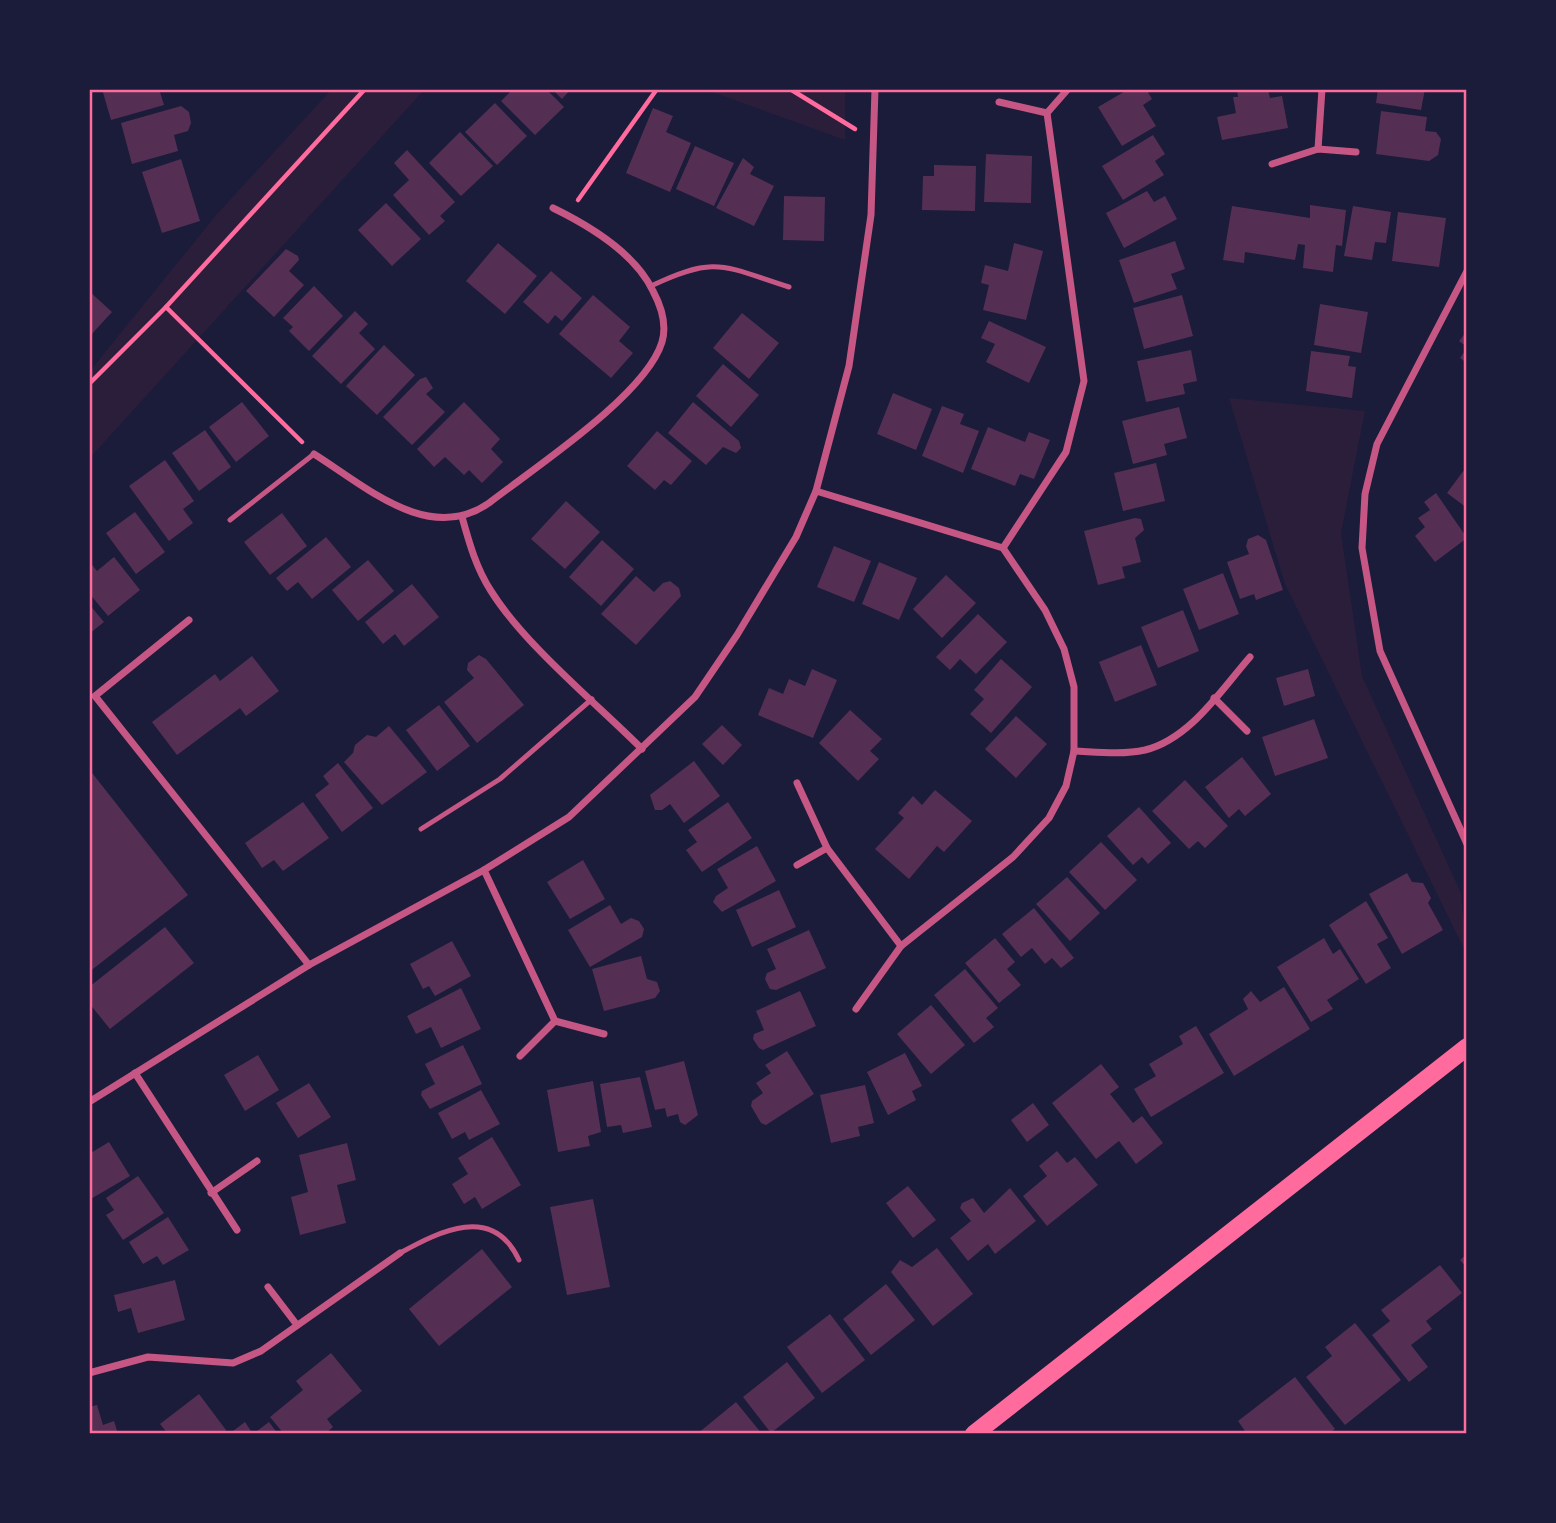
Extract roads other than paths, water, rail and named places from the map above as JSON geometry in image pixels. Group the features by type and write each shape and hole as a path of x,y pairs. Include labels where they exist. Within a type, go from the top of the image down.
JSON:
{"main road":[{"path":"974,1434 1467,1047"}],"street":[{"path":"89,1102 309,965 484,870 569,817 695,697 730,646 796,537 816,491 849,366 871,215 875,89"},
{"path":"1003,548 1066,452 1084,381 1047,113 1068,89"},
{"path":"1318,149 1322,89"},
{"path":"999,102 1047,113"},
{"path":"1272,164 1318,149 1356,152"},
{"path":"314,454 419,517 462,517 475,513 489,503 603,414 645,374 663,340 663,316 644,272 621,251 553,208"},
{"path":"1467,271 1377,444 1365,495 1362,548 1380,651 1467,844"},
{"path":"816,491 1003,548 1045,610 1064,649 1073,687 1074,751 1066,786 1049,818 1013,857 901,946 856,1009"},
{"path":"462,517 473,555 491,592 528,636 642,749"},
{"path":"189,620 96,696 309,965"},
{"path":"1074,751 1124,753 1148,749 1187,728 1250,657"},
{"path":"1214,698 1247,731"},
{"path":"797,783 827,848 901,946"},
{"path":"797,865 827,848"},
{"path":"484,870 555,1021 604,1034"},
{"path":"520,1056 555,1021"},
{"path":"135,1073 211,1194 237,1230"},
{"path":"211,1194 257,1161"},
{"path":"89,1373 148,1357 233,1363 261,1351 400,1253"},
{"path":"268,1287 297,1325"}],"lane":[{"path":"651,286 684,271 718,265 789,287"},
{"path":"230,520 314,454"},
{"path":"421,829 500,779 592,699"},
{"path":"400,1253 439,1232 467,1226 498,1233 513,1247 519,1260"}]}
